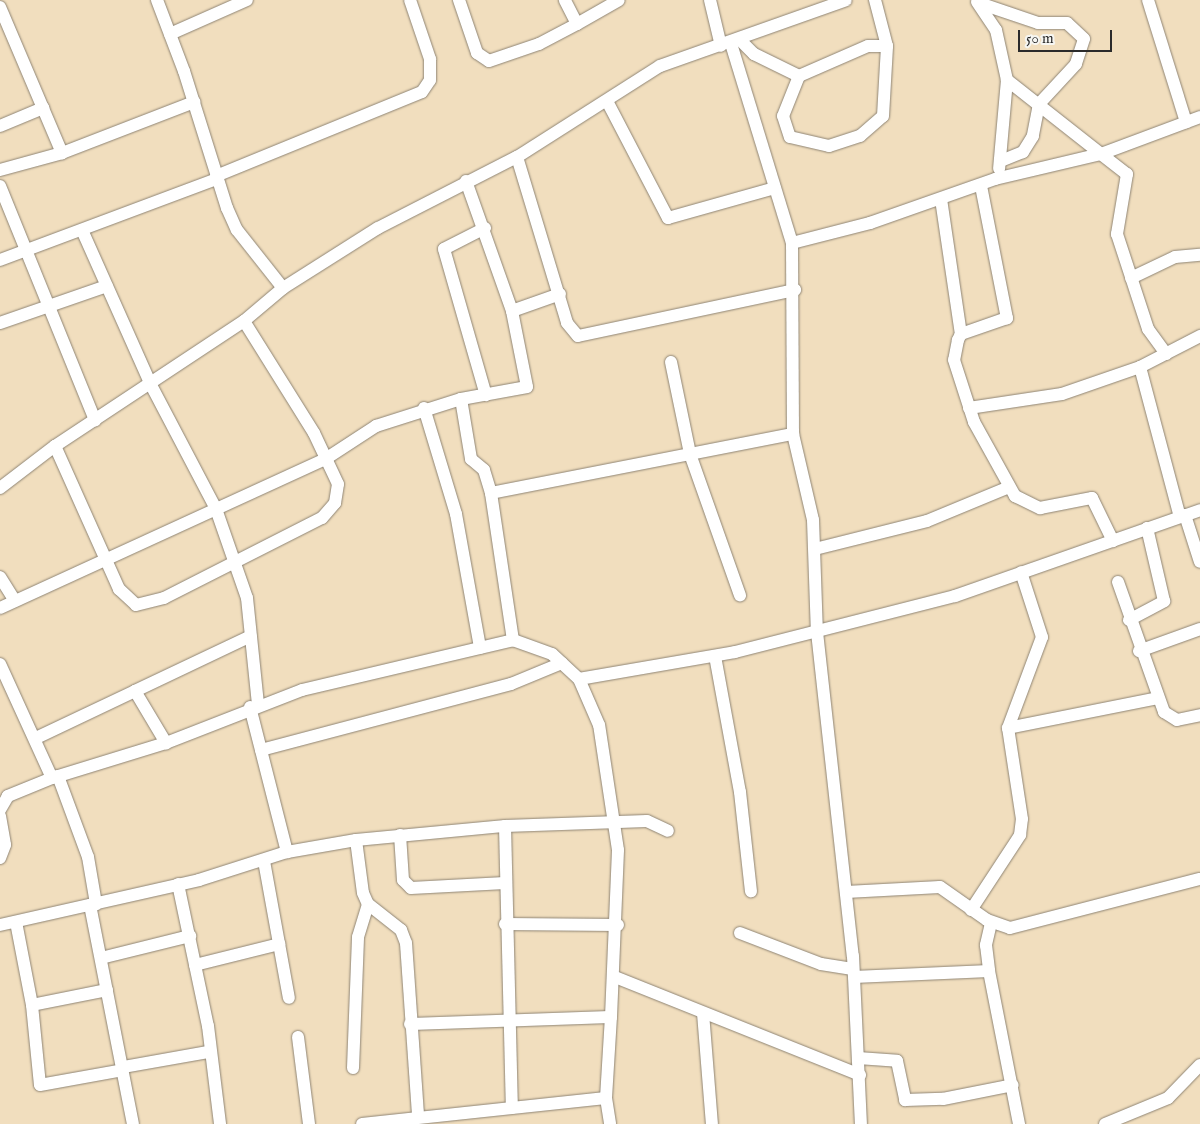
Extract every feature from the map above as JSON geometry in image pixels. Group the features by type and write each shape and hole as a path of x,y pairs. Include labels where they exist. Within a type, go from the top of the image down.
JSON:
{"street":[{"path":"157,0 194,102 216,177 237,230 283,288"},
{"path":"170,34 247,0"},
{"path":"0,260 26,252 216,177 422,92 430,80 430,59 410,0"},
{"path":"459,0 477,53 485,61 539,44 619,0"},
{"path":"566,0 577,24"},
{"path":"710,0 731,43 792,243 795,290 793,434 813,520 817,632 854,973 861,1124"},
{"path":"0,488 55,446 151,385 244,320 283,288 466,181 517,158 660,66 731,43 846,0"},
{"path":"875,0 887,46 883,116 860,136 829,146 790,137 783,116 799,76 868,46 887,46"},
{"path":"1148,0 1186,122"},
{"path":"977,2 996,30 1007,80 1001,162 995,179"},
{"path":"977,2 1038,24 1067,23 1082,34 1076,64 1039,104 1033,136 1023,152 1001,162"},
{"path":"0,7 62,153"},
{"path":"731,43 799,76"},
{"path":"1007,80 1127,174 1128,188 1115,227 1148,329 1166,354"},
{"path":"607,101 668,218 775,188"},
{"path":"0,170 62,153 194,102"},
{"path":"0,126 43,108"},
{"path":"792,243 941,199 981,186 995,179 1101,154 1200,117"},
{"path":"517,158 560,294 567,323 578,336 795,290"},
{"path":"0,608 327,458 376,426 424,408 529,384 512,311 485,228 466,181"},
{"path":"0,186 95,420"},
{"path":"962,334 1007,318 981,186"},
{"path":"941,199 962,334 954,360 969,408 1009,487 1022,502 1040,508 1092,498 1113,541"},
{"path":"485,228 444,249 486,395"},
{"path":"82,230 151,385 216,509 247,598 254,705 261,750 286,852"},
{"path":"1130,278 1175,257 1200,255"},
{"path":"0,323 107,286"},
{"path":"512,311 560,294"},
{"path":"55,446 120,589 136,606 164,598 235,563 330,511 339,489 327,458 244,320"},
{"path":"969,408 1062,394 1140,367 1200,336"},
{"path":"671,362 690,454 740,595"},
{"path":"1140,367 1182,516 1200,562"},
{"path":"461,399 472,459 484,470 491,493 513,640"},
{"path":"424,408 456,514 480,648"},
{"path":"491,493 793,434"},
{"path":"815,549 927,521 1009,487"},
{"path":"579,679 715,656 955,596 1200,510"},
{"path":"1129,620 1164,601 1147,528"},
{"path":"972,910 1020,835 1022,819 1008,728 1042,637 1021,572"},
{"path":"0,577 15,601"},
{"path":"1118,582 1139,651 1158,698 1171,719 1200,715"},
{"path":"1139,651 1200,629"},
{"path":"36,738 250,636"},
{"path":"0,810 8,796 55,777 166,743 254,705 513,640 534,644 562,663 579,679 597,717 618,850 618,925 606,1098 610,1124"},
{"path":"715,656 740,792 751,892"},
{"path":"261,750 510,684 562,663"},
{"path":"0,664 55,777 88,857 101,958 123,1068 129,1123"},
{"path":"135,691 166,743"},
{"path":"1008,728 1158,698"},
{"path":"0,816 5,844 0,858"},
{"path":"0,926 178,884 264,861 286,852 356,840 505,826 647,821 668,831"},
{"path":"505,826 505,924 512,1108"},
{"path":"400,835 403,880 411,888 505,883"},
{"path":"356,840 362,893 368,904 401,930 408,963 410,1024 418,1116"},
{"path":"264,861 288,998"},
{"path":"846,892 926,884 954,893 972,910 1000,927 1021,926 1200,879"},
{"path":"178,884 208,1026 208,1052 220,1124"},
{"path":"353,1068 358,937 368,904"},
{"path":"16,922 32,1005 40,1085 208,1052"},
{"path":"991,922 986,945 989,971 1013,1085 1019,1124"},
{"path":"505,924 618,925"},
{"path":"740,933 821,964 854,973 989,971"},
{"path":"101,958 190,936"},
{"path":"195,964 279,944"},
{"path":"615,977 860,1075"},
{"path":"32,1005 108,990"},
{"path":"703,1013 712,1124"},
{"path":"410,1024 508,1018 611,1017"},
{"path":"298,1037 309,1124"},
{"path":"858,1058 898,1061 905,1100 942,1099 1013,1085"},
{"path":"1105,1124 1168,1098 1200,1065"},
{"path":"362,1124 401,1121 418,1116 606,1098"}]}
